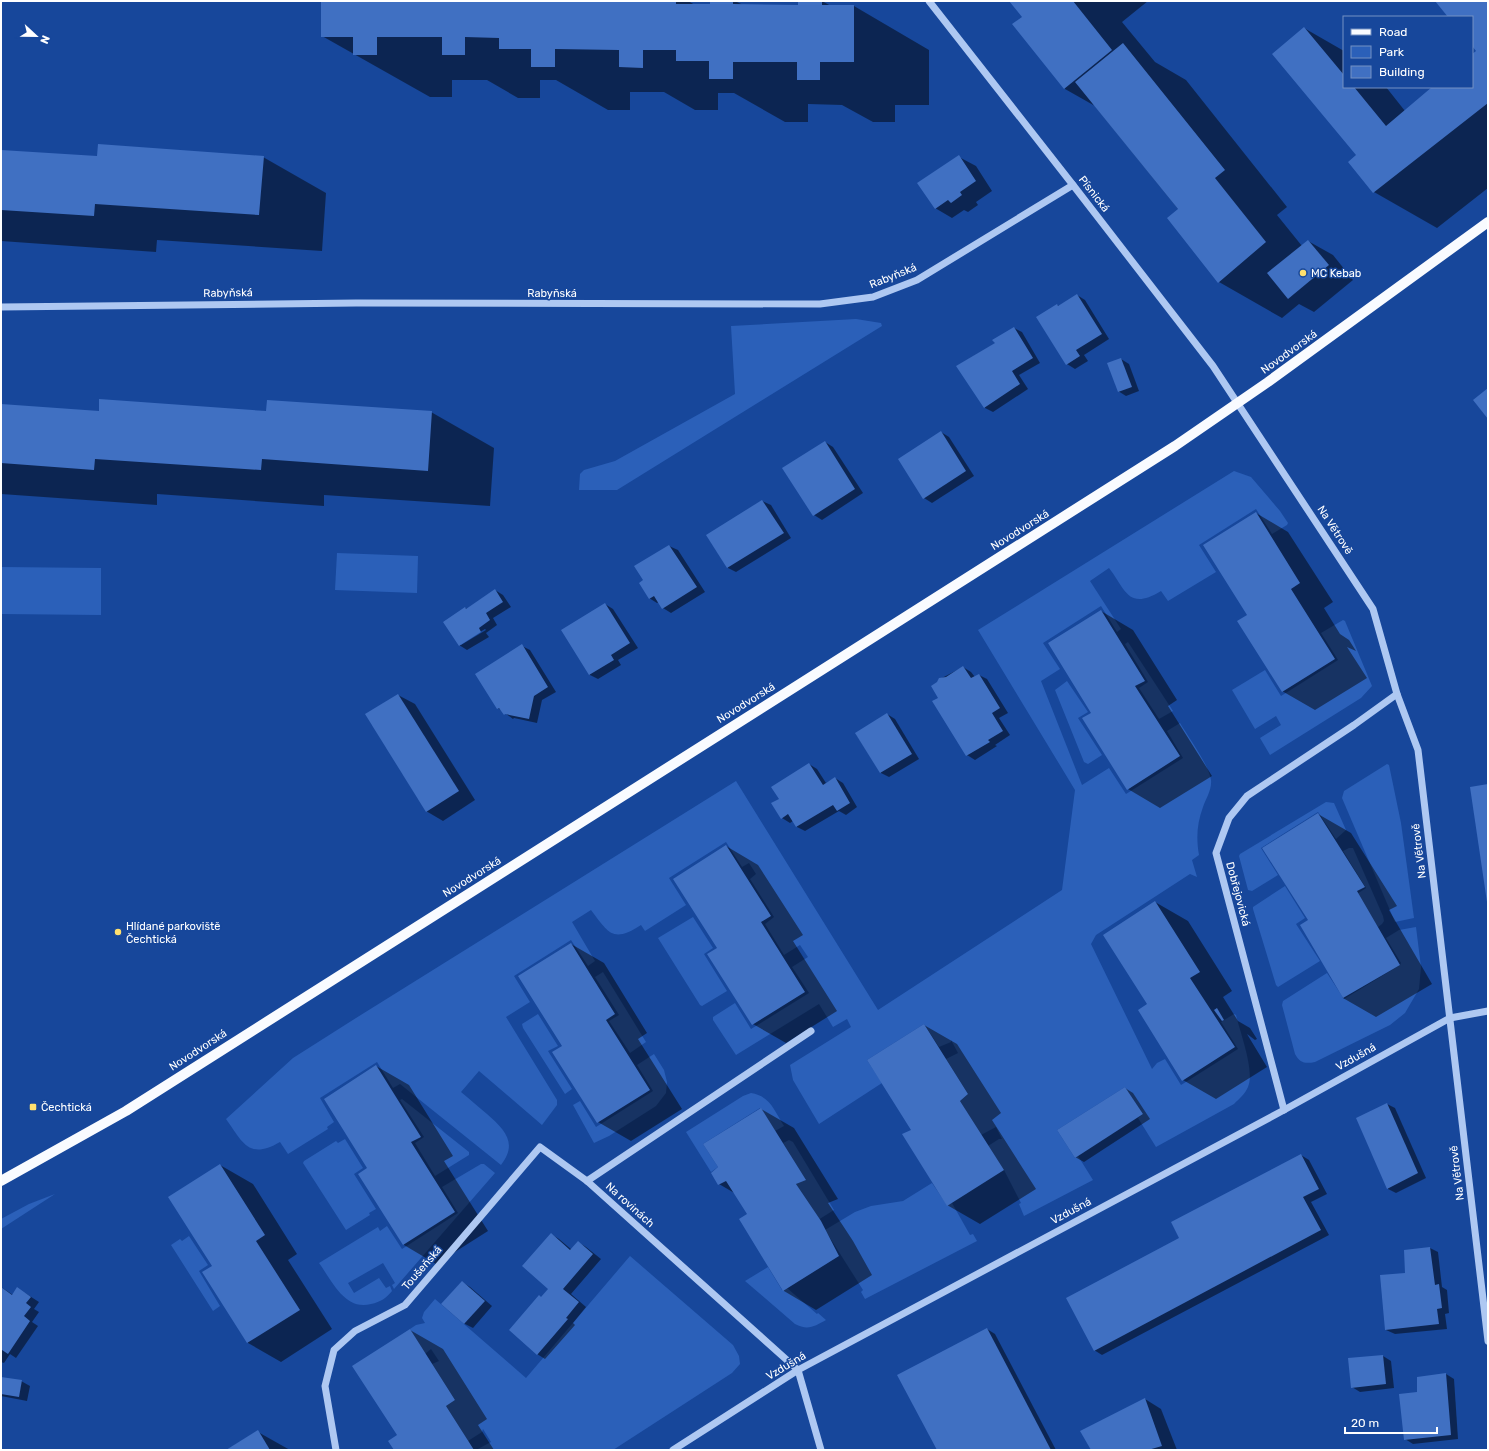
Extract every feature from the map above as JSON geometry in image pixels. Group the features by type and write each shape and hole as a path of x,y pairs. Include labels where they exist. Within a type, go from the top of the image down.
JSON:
{"main road":[{"name":"Novodvorská","path":"1,1181 126,1111 1175,446 1237,404 1488,222"}],"street":[{"name":"Písnická","path":"929,1 1074,185 1213,366 1237,404"},
{"name":"Rabyňská","path":"1,307 349,303 820,304 873,297 917,280 1074,185"},
{"name":"Na Větrově","path":"1237,404 1262,439 1373,609 1397,694 1418,750 1488,1341"},
{"name":"Dobřejovická","path":"1284,1110 1216,853 1229,818 1247,796 1354,725 1397,694"},
{"name":"Vzdušná","path":"673,1450 798,1370 1284,1110 1450,1018 1488,1011"},
{"name":"Na rovinách","path":"798,1370 587,1181 810,1031"},
{"name":"Toušeňská","path":"336,1450 325,1386 334,1350 355,1331 405,1305 540,1147 587,1181"},
{"path":"798,1370 821,1450"}],"green space":[{"path":"856,319 881,323 882,326 617,490 579,490 580,474 584,470 615,461 735,394 731,326"},
{"path":"1234,471 1251,477 1280,511 1288,523 1287,525 1272,534 1256,509 1199,545 1216,572 1168,601 1161,591 1150,597 1141,599 1129,595 1109,568 1090,581 1121,629 1117,632 1101,606 1043,643 1060,669 1041,681 1082,785 1109,768 1126,794 1183,758 1167,731 1180,723 1207,767 1211,780 1211,787 1198,825 1197,837 1199,855 1192,860 1197,877 1190,874 1096,935 1091,944 1152,1069 1157,1063 1165,1059 1181,1085 1238,1049 1221,1022 1234,1014 1236,1015 1250,1071 1250,1080 1245,1092 1234,1104 1156,1147 1138,1118 1143,1114 1125,1087 1057,1130 1075,1158 1078,1156 1093,1180 1024,1216 1019,1204 1021,1203 1004,1170 988,1146 999,1139 1002,1139 996,1127 981,1135 960,1101 968,1094 946,1059 958,1053 951,1040 951,1042 939,1047 924,1024 867,1060 882,1083 819,1124 793,1080 790,1065 851,1027 847,1019 833,1027 819,1004 736,1055 713,1020 713,1017 735,1003 751,1029 809,993 792,967 808,957 800,945 784,955 765,924 774,917 750,879 756,874 749,863 742,867 726,842 669,878 686,905 645,931 641,925 623,934 612,933 602,924 591,910 572,922 595,961 588,966 571,940 514,976 530,1002 506,1017 557,1100 557,1105 542,1125 479,1071 461,1092 504,1131 509,1143 509,1150 501,1165 400,1084 393,1088 377,1062 320,1098 334,1122 327,1127 328,1129 288,1154 280,1142 261,1149 254,1149 248,1146 242,1142 226,1119 293,1058 736,781 878,1010 1062,890 1075,790 978,630"},
{"path":"337,553 418,556 417,593 335,590"},
{"path":"1,567 101,568 101,615 1,614"},
{"path":"1343,620 1345,621 1372,686 1361,698 1270,755 1260,738 1281,725 1276,716 1255,729 1232,690 1265,670 1281,696 1338,660 1321,633"},
{"path":"1128,642 1173,711 1159,719 1139,688 1148,682 1125,644"},
{"path":"1067,681 1088,712 1078,718 1102,755 1088,764 1084,762 1055,690"},
{"path":"1387,764 1389,765 1401,823 1414,918 1395,922 1342,798 1344,791"},
{"path":"1326,802 1334,803 1346,830 1336,839 1318,812 1261,848 1278,875 1252,891 1248,890 1239,856 1240,854"},
{"path":"1353,848 1383,916 1384,921 1378,927 1357,894 1366,888 1343,851"},
{"path":"1285,886 1305,918 1296,924 1320,961 1278,987 1276,985 1253,907"},
{"path":"693,917 713,948 704,954 727,991 702,1006 658,938"},
{"path":"1416,927 1421,967 1419,989 1405,1013 1390,1025 1315,1062 1306,1063 1301,1061 1295,1054 1282,1005 1283,1001 1327,973 1344,999 1400,965 1401,963 1386,938 1399,930"},
{"path":"603,972 646,1042 630,1053 609,1021 619,1015 595,977"},
{"path":"538,1014 558,1046 548,1051 572,1089 565,1094 523,1028 522,1024"},
{"path":"654,1054 664,1070 667,1082 666,1093 656,1106 609,1136 594,1143 573,1105 580,1101 596,1127 653,1091 637,1065"},
{"path":"751,1093 763,1097 771,1105 784,1126 775,1131 760,1108 703,1144 718,1167 711,1172 686,1132 743,1096"},
{"path":"402,1099 469,1152 469,1155 435,1176 415,1143 424,1137 400,1100"},
{"path":"345,1139 363,1168 354,1174 376,1209 369,1213 370,1215 346,1230 303,1163 336,1141 338,1143"},
{"path":"789,1140 793,1142 834,1210 818,1220 796,1184 805,1179 783,1143"},
{"path":"481,1164 484,1164 495,1173 394,1289 392,1285 395,1283 383,1263 348,1283 354,1293 379,1278 386,1288 390,1286 392,1291 388,1296 378,1302 362,1305 354,1303 340,1293 319,1263 378,1227 380,1231 387,1226 402,1249 458,1213 442,1187"},
{"path":"932,1183 947,1205 952,1203 970,1235 973,1234 977,1241 865,1299 861,1292 863,1290 825,1230 855,1212 871,1206 903,1201"},
{"path":"55,1194 1,1229 1,1219 29,1204"},
{"path":"189,1236 208,1265 199,1271 220,1306 213,1311 171,1245 180,1239 182,1241"},
{"path":"630,1256 733,1345 739,1356 740,1364 732,1373 613,1450 476,1450 491,1442 483,1429 482,1432 468,1441 446,1406 455,1400 432,1364 439,1361 431,1349 425,1354 410,1329 416,1325 425,1323 422,1318 424,1312 435,1299 526,1378"},
{"path":"768,1267 782,1290 787,1288 826,1320 811,1327 804,1327 795,1324 745,1281"}],"building":[{"path":"321,1 676,1 676,4 710,4 710,1 733,1 733,4 798,5 798,1 822,1 822,5 854,5 854,62 820,62 820,80 797,80 797,62 733,62 733,79 709,79 709,61 676,61 676,50 643,50 643,68 619,67 619,50 555,49 555,67 531,67 531,49 499,49 499,38 465,37 465,55 442,55 442,37 377,37 377,55 353,55 353,37 321,37"},
{"path":"1009,1 1073,1 1112,50 1064,89 1012,24 1022,17"},
{"path":"1435,1 1486,1 1488,3 1488,103 1373,193 1348,162 1356,155 1272,54 1304,27 1343,74 1343,88 1355,88 1386,126 1431,88 1473,88 1473,53 1476,51 1473,47 1473,16 1447,16"},
{"path":"1123,43 1225,170 1215,178 1266,242 1218,283 1167,218 1178,209 1075,82"},
{"path":"98,144 264,156 259,215 95,204 94,216 1,210 1,150 97,156"},
{"path":"959,155 976,181 960,192 962,195 951,203 948,200 935,209 917,183"},
{"path":"1308,240 1329,265 1288,299 1267,273"},
{"path":"1077,294 1102,334 1076,350 1080,356 1066,365 1036,317"},
{"path":"1014,327 1033,358 1012,371 1020,384 984,408 956,366 995,343 992,340"},
{"path":"1121,358 1132,387 1118,392 1107,363"},
{"path":"1488,388 1488,419 1473,400"},
{"path":"99,399 266,411 267,400 432,411 428,471 262,459 261,470 95,459 94,470 1,463 1,404 99,411"},
{"path":"941,431 966,471 923,499 898,459"},
{"path":"825,441 855,489 813,516 782,468"},
{"path":"762,500 784,533 727,568 706,535"},
{"path":"1256,512 1300,583 1291,589 1335,659 1282,692 1237,621 1247,615 1203,545"},
{"path":"669,545 697,587 662,609 654,596 649,599 639,583 643,580 634,566"},
{"path":"495,589 503,602 486,613 490,620 479,628 481,632 459,646 443,622 465,607 466,609"},
{"path":"605,603 630,643 611,655 614,660 589,675 561,630"},
{"path":"1101,610 1145,681 1135,686 1180,756 1127,790 1082,718 1091,713 1048,643"},
{"path":"522,644 548,687 534,696 529,719 504,715 499,708 497,709 475,674"},
{"path":"963,666 971,678 979,674 1000,708 992,713 1003,731 988,740 990,742 966,756 932,701 938,698 931,686 937,682 939,678 946,677"},
{"path":"398,694 459,791 426,812 365,714"},
{"path":"887,713 912,754 880,773 855,733"},
{"path":"809,763 823,785 835,777 850,803 837,811 833,805 796,827 788,814 781,819 771,803 779,799 771,787"},
{"path":"1488,784 1488,902 1487,902 1470,787"},
{"path":"1318,813 1365,887 1357,891 1400,965 1343,998 1300,925 1308,920 1262,848"},
{"path":"726,845 771,916 761,922 805,992 752,1025 707,954 717,948 673,879"},
{"path":"1155,901 1200,972 1190,978 1235,1047 1182,1081 1138,1010 1147,1004 1103,935"},
{"path":"571,943 615,1014 606,1020 650,1090 597,1123 552,1052 562,1046 518,976"},
{"path":"1217,1008 1224,1020 1222,1021 1214,1010"},
{"path":"924,1024 968,1094 960,1101 1004,1170 947,1206 902,1134 911,1130 867,1060"},
{"path":"376,1065 421,1137 411,1142 455,1212 403,1245 358,1174 367,1168 324,1099"},
{"path":"1125,1087 1143,1114 1075,1158 1057,1130"},
{"path":"1387,1103 1418,1173 1387,1189 1356,1118"},
{"path":"761,1108 806,1180 796,1184 821,1221 839,1256 783,1291 739,1219 747,1214 726,1181 718,1185 711,1173 718,1167 703,1144"},
{"path":"1301,1154 1319,1189 1303,1197 1321,1230 1094,1351 1066,1298 1179,1238 1171,1222"},
{"path":"220,1164 265,1235 256,1241 300,1310 247,1343 202,1272 212,1266 168,1197"},
{"path":"551,1233 570,1250 578,1241 593,1254 563,1289 579,1302 566,1318 568,1319 537,1355 509,1330 539,1295 541,1297 548,1289 522,1266"},
{"path":"1430,1247 1435,1285 1439,1284 1442,1308 1437,1309 1439,1324 1385,1330 1380,1275 1405,1273 1404,1250"},
{"path":"462,1281 485,1301 464,1324 441,1304"},
{"path":"1,1287 12,1295 17,1287 31,1297 26,1303 31,1307 24,1316 30,1321 8,1354 2,1350 1,1352"},
{"path":"987,1328 1051,1450 937,1450 897,1375"},
{"path":"410,1329 455,1400 446,1406 474,1450 394,1450 388,1441 397,1435 352,1366"},
{"path":"1383,1355 1386,1384 1351,1388 1348,1358"},
{"path":"1446,1373 1451,1435 1404,1440 1399,1394 1417,1392 1417,1377"},
{"path":"1,1377 22,1380 19,1397 1,1394"},
{"path":"1145,1398 1162,1446 1148,1450 1091,1450 1080,1431"},
{"path":"258,1430 270,1450 226,1450"}],"place":[{"name":"MC Kebab","path":"1303,273"},
{"name":"Hlídané parkoviště Čechtická","path":"118,932"},
{"name":"Čechtická","path":"33,1107"}]}
